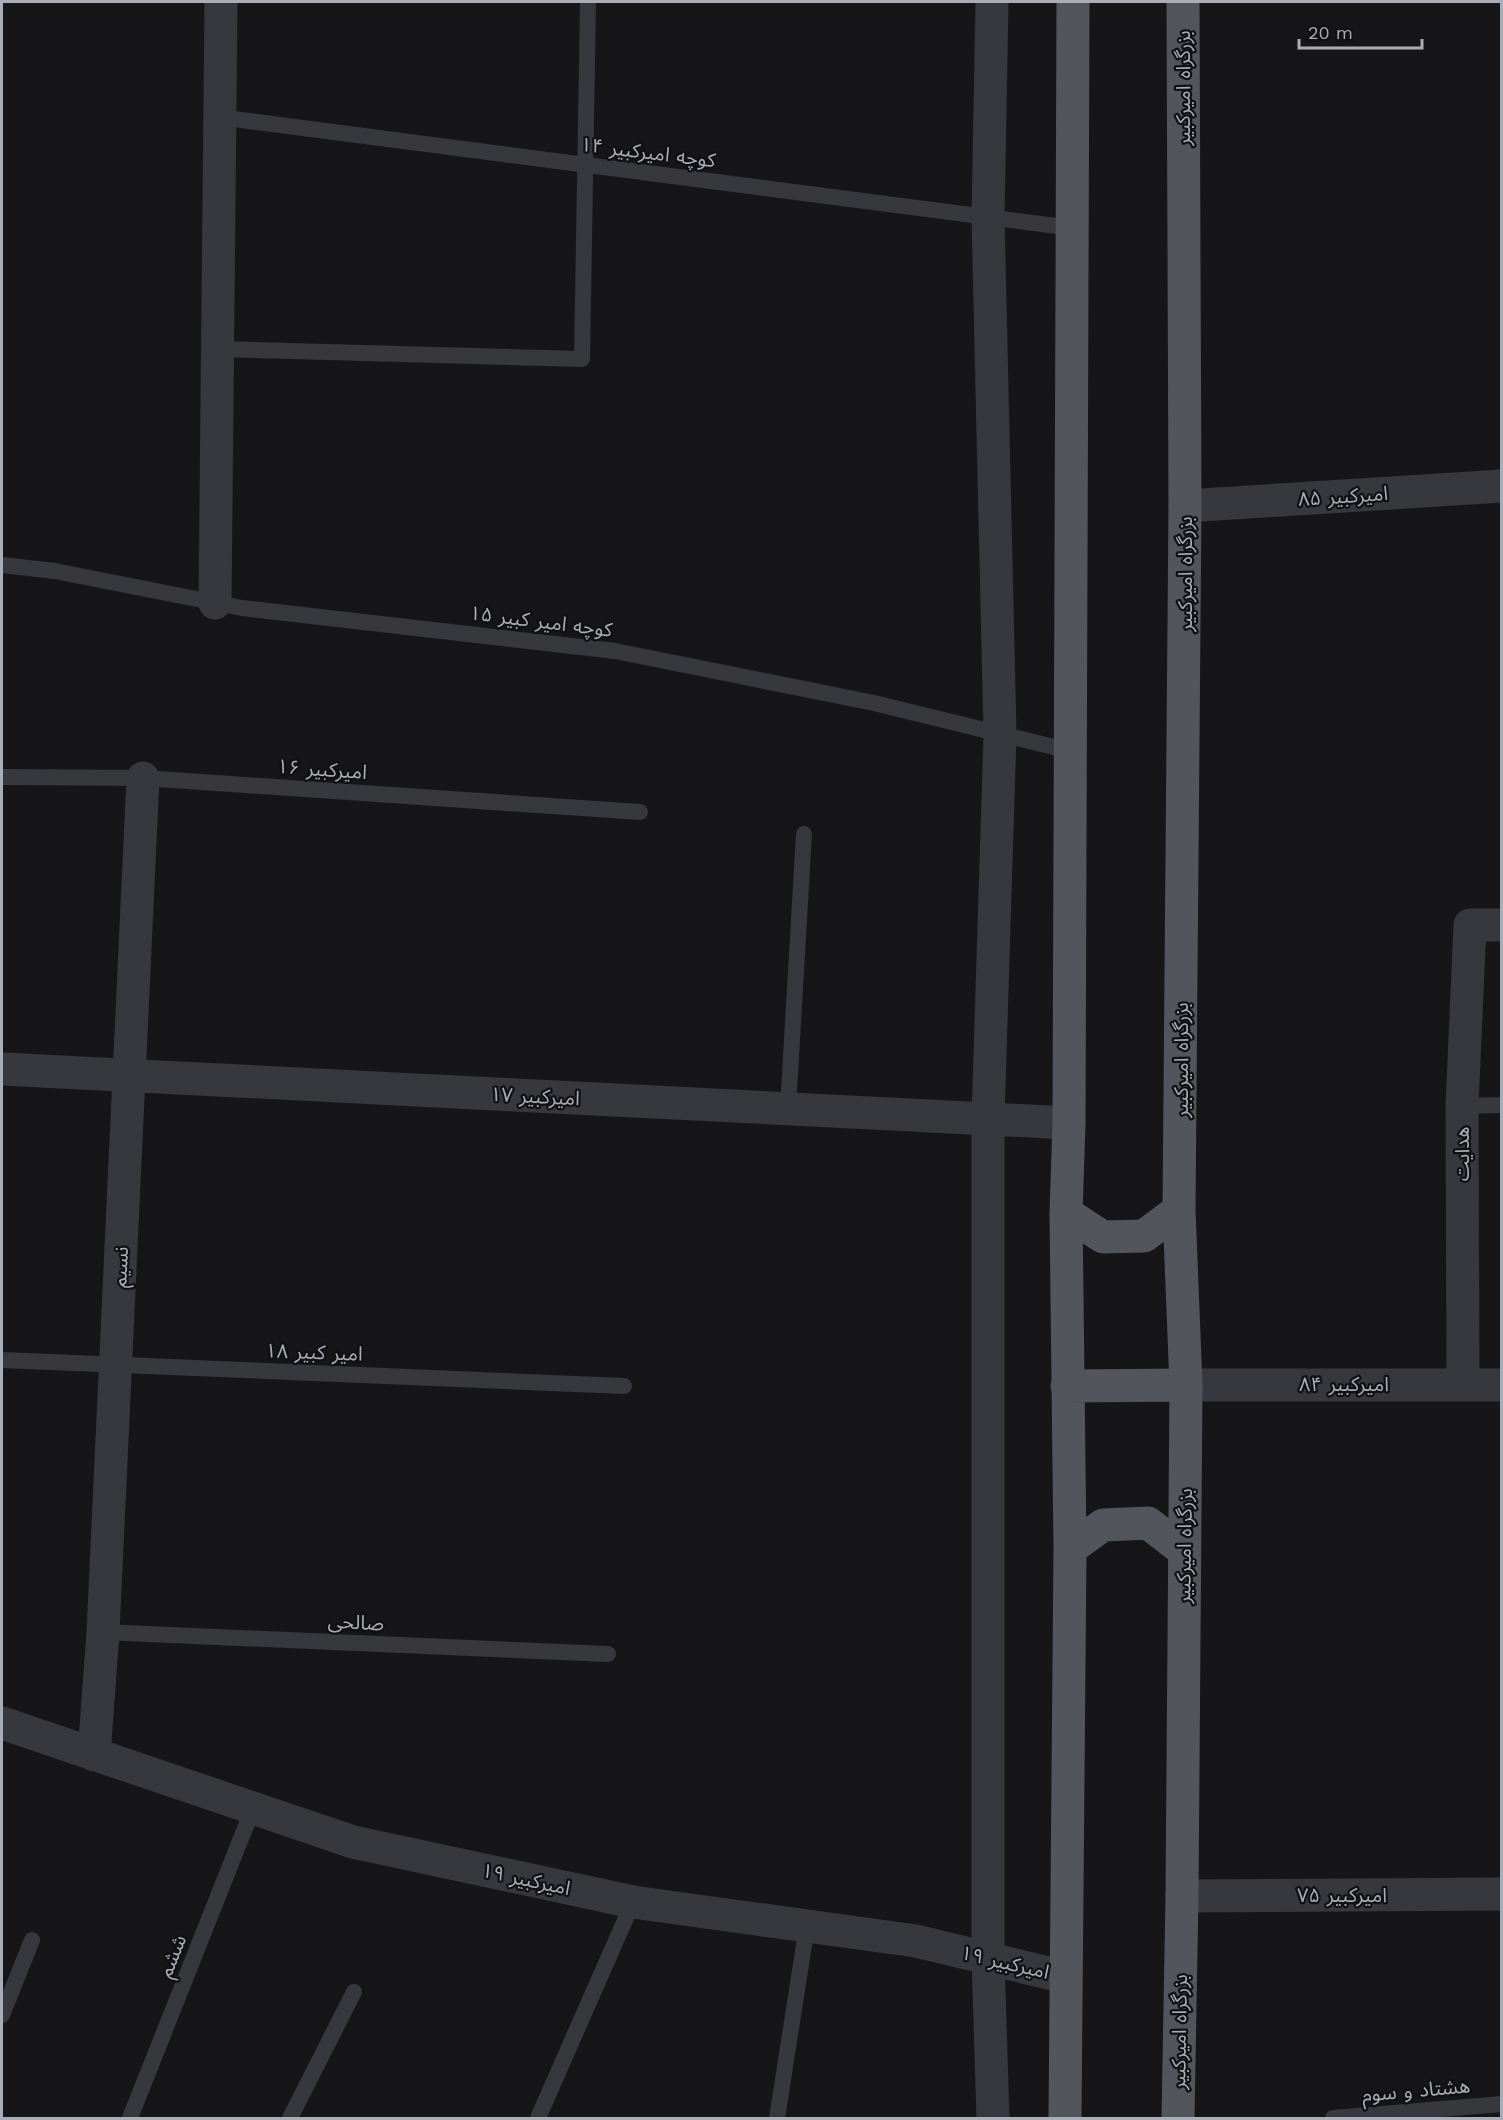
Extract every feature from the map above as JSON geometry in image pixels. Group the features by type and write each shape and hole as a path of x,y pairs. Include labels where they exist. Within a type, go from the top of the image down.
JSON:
{"main road":[{"path":"1065,2118 1070,1549 1065,1213 1069,1123 1073,2"},
{"name":"بزرگراه امیرکبیر","path":"1178,2118 1186,1384 1179,1210 1185,506 1182,2"},
{"path":"1065,1213 1103,1237 1144,1236 1179,1210"},
{"path":"1067,1386 1186,1384"},
{"path":"1070,1549 1103,1525 1148,1523 1184,1550"}],"street":[{"path":"215,603 218,117 221,2"},
{"path":"992,2 987,217 1000,734 988,1118 988,1958 993,2118"},
{"name":"امیرکبیر ۸۵","path":"1185,506 1502,486"},
{"name":"نسیم","path":"94,1755 103,1632 143,778"},
{"name":"هدایت","path":"1463,1383 1462,1106 1486,925"},
{"name":"امیرکبیر ۱۷","path":"2,1070 1069,1123"},
{"name":"امیرکبیر ۸۴","path":"1186,1384 1502,1384"},
{"name":"امیرکبیر ۱۹","path":"2,1723 353,1842 633,1902 916,1941 1065,1977"},
{"name":"امیرکبیر ۷۵","path":"1182,1896 1502,1894"}],"lane":[{"path":"216,349 582,359 588,2"},
{"name":"کوچه امیرکبیر ۱۴","path":"218,117 1072,228"},
{"name":"کوچه امیر کبیر ۱۵","path":"2,565 55,571 242,608 615,651 874,703 1070,751"},
{"name":"امیرکبیر ۱۶","path":"2,777 143,778 640,812"},
{"path":"788,1108 804,834"},
{"path":"1462,1106 1502,1105"},
{"name":"امیر کبیر ۱۸","path":"2,1360 624,1386"},
{"name":"صالحی","path":"103,1632 608,1654"},
{"name":"ششم","path":"130,2118 253,1808"},
{"path":"538,2118 633,1902"},
{"path":"777,2118 807,1926"},
{"path":"2,2015 32,1940"},
{"path":"290,2118 354,1992"},
{"name":"هشتاد و سوم","path":"1333,2118 1502,2104"}]}
